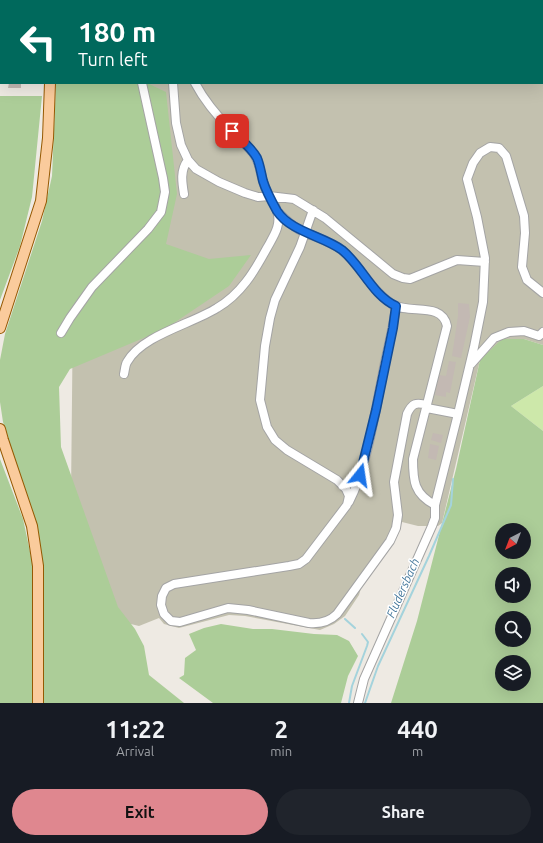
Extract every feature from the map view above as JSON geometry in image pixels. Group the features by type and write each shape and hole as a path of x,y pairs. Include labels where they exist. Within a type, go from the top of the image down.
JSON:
{"main road":[{"path":"0,328 41,201 48,138 50,84"},
{"path":"0,429 32,526 37,559 38,703"}],"street":[{"path":"61,333 92,287 148,229 161,212 165,192 163,178 142,84"},
{"path":"173,84 176,123 181,145 188,160 196,169 207,176 230,187 258,197 269,196 294,199 313,210 344,232 393,274 402,278 410,279 457,260 485,262"},
{"path":"124,374 126,363 134,352 146,343 217,309 232,298 246,284 274,236 278,226 277,212 262,180 257,158 249,147 218,115 196,84"},
{"path":"358,703 364,679 435,518 435,505 470,367 483,302 485,262 477,217 467,179 473,163 480,153 490,147 499,148 506,156 524,216 525,233 522,267 527,280 543,293"},
{"path":"184,194 182,177 183,166 188,160"},
{"path":"313,210 306,233 273,306 266,346 260,400 267,427 275,440 287,450 337,480 346,489 349,496 347,504"},
{"path":"277,212 297,228 333,244 342,250 374,288 396,306 400,308 436,312 446,319 447,326 413,459 413,479 426,501 435,505"},
{"path":"396,306 393,328 371,432 358,482 347,504 313,551 306,559 298,564 183,582 166,588 162,596 161,605 164,614 170,623 180,622 228,608 248,610 308,623 316,623 331,619 338,614 386,547 396,528 398,515 394,482 407,414 410,407 419,403 458,414"},
{"path":"470,367 494,338 509,332 524,332 542,335"}],"shaded area":[{"path":"128,84 543,84 543,345 524,339 480,360 442,523 438,526 418,526 402,522 397,534 361,588 359,595 345,616 334,624 320,630 245,616 229,615 179,628 164,624 159,618 139,626 94,615 71,494 73,303"}],"green space":[{"path":"56,84 149,84 166,92 177,194 166,244 209,259 251,255 229,286 165,329 70,369 59,387 61,447 118,607 135,629 144,646 149,675 184,703 43,703 41,586 38,534 3,422 0,402 0,360 5,334 42,221 52,176"},
{"path":"0,96 42,96 32,197 20,246 0,300"},
{"path":"502,339 524,339 543,345 543,386 511,406 543,431 543,703 391,703 417,621 456,469 480,360"},
{"path":"543,386 543,431 511,406"},
{"path":"0,459 23,519 32,561 33,703 0,703"},
{"path":"221,624 253,629 272,629 337,635 349,641 358,656 348,676 341,703 213,703 179,678 184,675 185,658 196,650 189,634 204,628"}],"building":[{"path":"9,84 21,84 21,88 8,88"},
{"path":"458,303 469,304 470,317 461,358 452,356 458,316"},
{"path":"449,361 456,362 450,393 446,392 446,397 435,395 439,375 446,376"},
{"path":"433,433 443,435 441,443 431,440"},
{"path":"430,444 439,446 436,460 428,458"}],"waterway":[{"name":"Fludersbach","path":"365,703 378,666 451,505 453,479"},
{"path":"345,619 355,628"},
{"path":"349,703 352,686 368,642 362,634"}],"route":[{"path":"232,131 249,147 257,158 260,165 262,180 277,212 297,228 333,244 342,250 374,288 396,306 393,328 376,410 360,475"}]}
